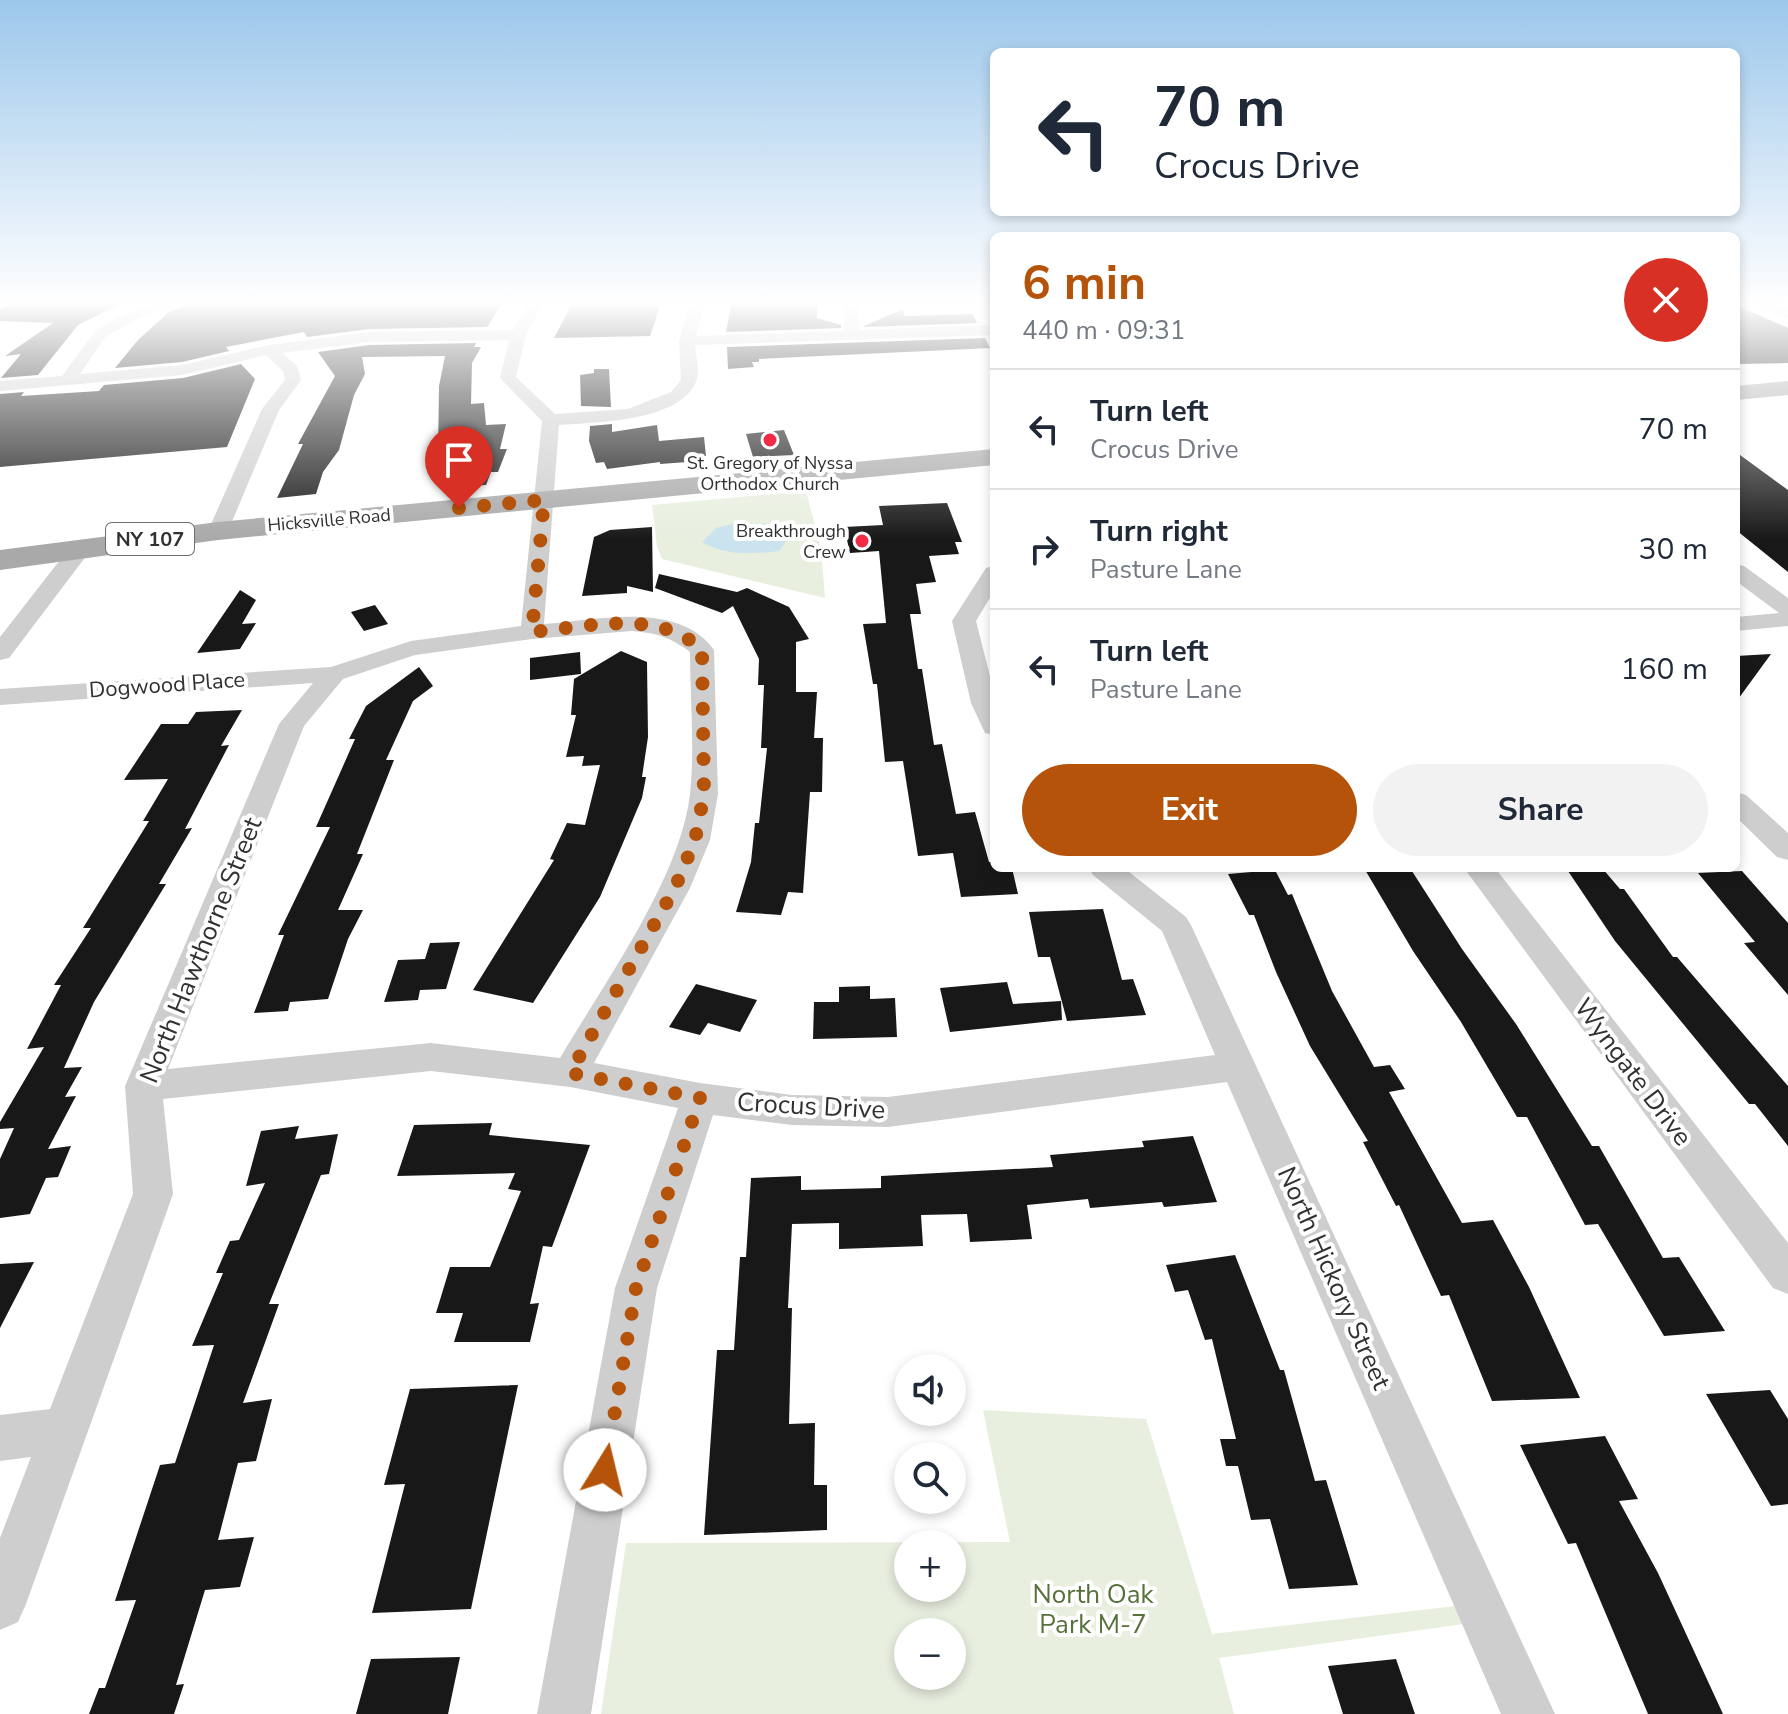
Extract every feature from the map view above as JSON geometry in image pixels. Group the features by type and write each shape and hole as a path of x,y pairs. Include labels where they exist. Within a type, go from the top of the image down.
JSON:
{"main road":[{"path":"1740,393 1788,388"},
{"name":"Hicksville Road","path":"0,560 218,531 990,460"}],"street":[{"path":"0,386 67,380"},
{"path":"218,531 271,409 293,380"},
{"path":"510,380 551,420 631,414 677,396 689,380"},
{"path":"532,632 551,420"},
{"path":"0,653 82,547"},
{"path":"1740,574 1788,609"},
{"path":"989,702 964,621 990,579"},
{"path":"1740,624 1788,619"},
{"name":"Dogwood Place","path":"0,697 334,674 411,648 532,632 632,624 659,626 680,633 702,650 704,794 695,840 675,888 570,1073"},
{"name":"North Hawthorne Street","path":"0,1604 153,1194 143,1086 292,724 334,674"},
{"path":"1740,805 1788,850"},
{"name":"North Hickory Street","path":"1109,872 1175,925 1528,1714"},
{"name":"Wyngate Drive","path":"1482,872 1788,1275"},
{"name":"Crocus Drive","path":"143,1086 431,1057 570,1073 700,1098 792,1110 888,1112 1240,1066"},
{"path":"564,1714 636,1288 700,1098"},
{"path":"0,1438 65,1430"}],"green space":[{"path":"806,491 821,549 825,598 662,559 657,547 652,505"},
{"name":"North Oak Park M-7","path":"983,1410 1146,1419 1212,1634 1456,1606 1464,1624 1219,1658 1234,1714 601,1714 626,1543 894,1542 894,1602 966,1602 966,1542 1010,1542"}],"water":[{"path":"736,523 768,524 787,540 779,551 749,553 720,550 702,542 716,528"}],"building":[{"path":"161,380 255,380 227,447 0,467 0,394 24,392 21,396 99,391 104,385"},
{"path":"333,380 362,380 354,395 339,450 323,472 316,494 277,498 303,444 298,444"},
{"path":"440,380 472,380 471,404 484,403 486,425 506,424 500,449 507,449 498,472 491,472 486,485 457,486 470,454 438,456"},
{"path":"580,380 610,380 611,407 581,406"},
{"path":"612,424 612,432 657,425 659,441 704,437 706,456 700,457 701,461 660,462 607,469 604,462 596,463 589,441 590,426"},
{"path":"784,430 794,455 753,457 746,434"},
{"path":"1740,455 1788,490 1788,572 1740,533"},
{"path":"947,503 962,542 955,542 959,554 929,556 936,582 916,584 921,614 910,614 918,669 922,669 934,745 942,744 956,814 975,812 990,862 990,872 1013,872 1018,894 961,897 953,853 918,856 903,761 885,762 877,684 873,684 863,624 886,623 879,551 850,553 844,527 883,525 879,506"},
{"path":"652,527 653,592 627,586 627,593 582,596 594,537 610,530"},
{"path":"659,574 737,592 747,588 789,607 809,639 796,642 796,692 817,692 814,738 823,738 822,792 810,792 803,893 788,892 781,915 736,912 751,862 755,823 759,823 767,748 761,748 764,685 758,685 759,659 733,606 722,613 655,588"},
{"path":"240,590 256,600 242,624 256,623 240,649 197,653"},
{"path":"375,605 388,624 364,631 351,612"},
{"path":"621,651 647,662 648,737 642,777 646,777 642,798 600,897 533,1003 473,990 554,860 550,859 567,823 585,825 600,765 582,766 584,756 566,757 576,715 571,715 574,679"},
{"path":"580,652 581,674 530,680 530,658"},
{"path":"1771,654 1740,697 1740,656"},
{"path":"419,667 433,686 413,701 386,760 394,760 357,854 363,854 338,910 363,910 348,939 328,999 290,1002 288,1011 254,1013 284,935 278,935 330,827 316,827 355,739 349,739 366,706"},
{"path":"242,710 221,746 229,745 185,829 192,828 159,884 166,884 94,1002 64,1068 82,1067 65,1097 76,1096 48,1149 71,1146 58,1177 46,1178 30,1214 0,1218 0,1159 14,1128 0,1129 0,1122 44,1047 27,1049 61,985 54,985 91,928 83,928 149,821 143,821 168,779 124,780 161,724 188,724 196,712"},
{"path":"1740,871 1788,923 1788,995 1744,943 1755,942 1698,873"},
{"path":"1276,872 1288,895 1292,894 1332,991 1374,1067 1390,1065 1405,1089 1389,1092 1462,1223 1493,1220 1529,1287 1580,1398 1492,1401 1449,1295 1441,1296 1399,1205 1396,1206 1363,1142 1368,1141 1310,1046 1254,915 1249,915 1228,874"},
{"path":"1366,872 1413,872 1462,949 1516,1024 1592,1146 1599,1146 1663,1258 1679,1257 1725,1331 1664,1336 1598,1224 1585,1225 1527,1117 1517,1117 1461,1022 1413,951"},
{"path":"1569,872 1605,872 1620,889 1624,889 1673,957 1677,957 1788,1086 1788,1146 1755,1104 1749,1104 1615,941"},
{"path":"1103,909 1122,980 1133,979 1146,1015 1067,1021 1050,957 1038,957 1029,912"},
{"path":"460,942 446,989 420,990 418,1000 384,1002 398,960 425,959 430,943"},
{"path":"1007,982 1013,1004 1061,1001 1062,1020 950,1032 940,988"},
{"path":"696,984 757,1000 740,1032 708,1023 700,1035 669,1027"},
{"path":"870,986 870,999 895,998 897,1037 813,1039 814,1002 839,1002 839,987"},
{"path":"492,1123 489,1135 590,1145 552,1247 543,1246 530,1304 539,1303 530,1342 454,1342 463,1313 436,1313 450,1267 490,1267 521,1191 508,1189 515,1173 397,1176 414,1125"},
{"path":"299,1126 295,1139 338,1134 329,1174 321,1175 269,1304 279,1304 243,1403 272,1399 256,1461 238,1463 218,1540 254,1537 240,1587 205,1590 176,1685 184,1684 174,1714 89,1714 99,1688 105,1688 136,1600 115,1601 160,1465 175,1463 214,1345 192,1346 223,1273 216,1273 230,1241 239,1240 265,1183 246,1186 261,1131"},
{"path":"1193,1136 1217,1202 1164,1207 1162,1202 1090,1208 1088,1199 1027,1205 1032,1239 970,1242 967,1214 921,1215 923,1246 839,1249 839,1223 792,1224 788,1308 792,1308 789,1424 815,1423 814,1485 827,1485 827,1530 704,1535 717,1350 734,1350 740,1257 746,1257 751,1178 801,1176 801,1190 881,1188 881,1176 1053,1167 1050,1155 1144,1147 1142,1141"},
{"path":"1235,1255 1280,1370 1284,1370 1315,1481 1326,1480 1358,1585 1289,1589 1270,1519 1251,1520 1238,1466 1226,1466 1220,1439 1236,1439 1212,1339 1205,1340 1188,1290 1175,1292 1166,1265"},
{"path":"34,1262 0,1328 0,1264"},
{"path":"518,1385 471,1609 372,1613 405,1484 384,1485 410,1389"},
{"path":"1770,1390 1788,1419 1788,1504 1771,1506 1706,1394"},
{"path":"1605,1436 1638,1499 1619,1501 1658,1573 1723,1714 1648,1714 1576,1543 1568,1544 1520,1445"},
{"path":"460,1657 448,1714 356,1714 371,1659"},
{"path":"1396,1659 1415,1714 1343,1714 1328,1666"}],"place":[{"name":"St. Gregory of Nyssa Orthodox Church","path":"770,440"},
{"name":"Breakthrough Crew","path":"862,541"}],"route":[{"path":"459,508 544,500 532,632 632,624 659,626 680,633 702,650 704,794 695,840 675,888 570,1073 700,1098 636,1288 605,1470"}]}
